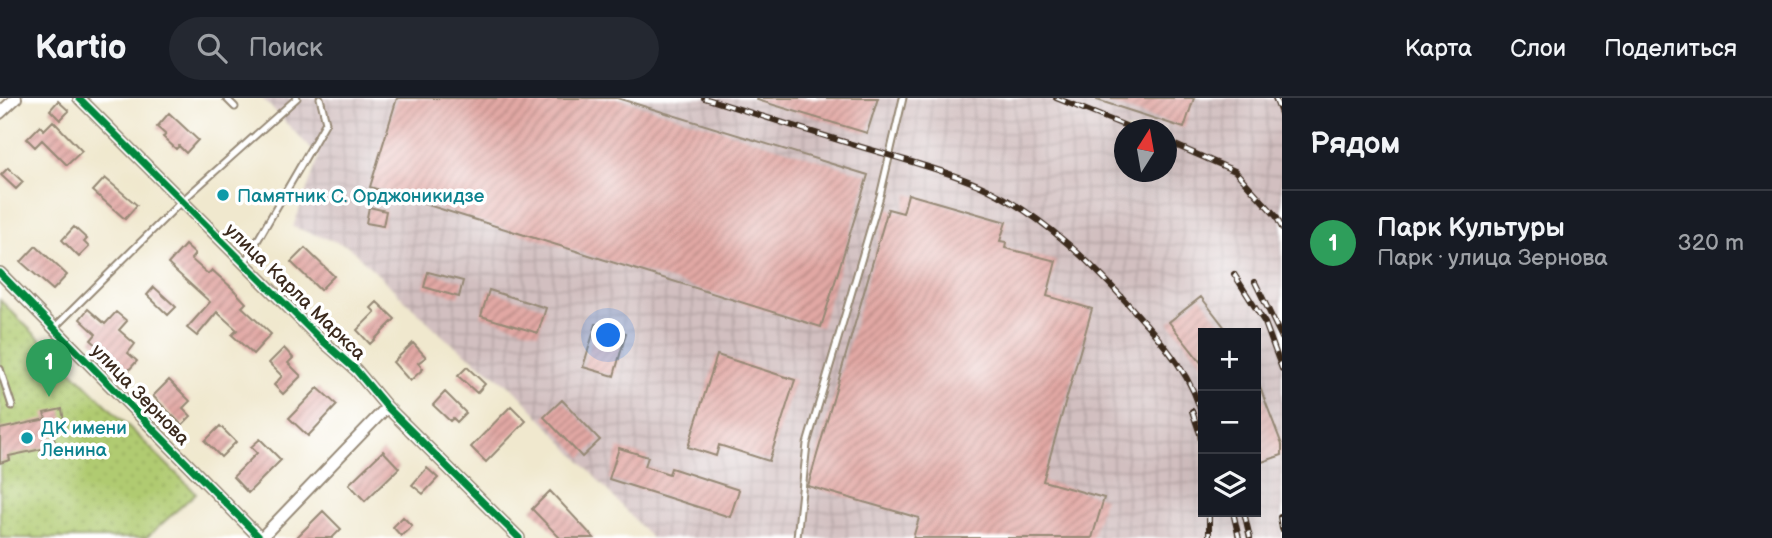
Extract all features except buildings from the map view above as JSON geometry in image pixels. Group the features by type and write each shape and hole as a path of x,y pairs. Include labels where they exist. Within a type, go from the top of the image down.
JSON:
{"street":[{"path":"0,113 16,98"},
{"name":"улица Карла Маркса","path":"79,98 317,336 356,370 387,407 519,538"},
{"name":"улица Зернова","path":"0,273 260,538"},
{"path":"260,538 387,407"}],"lane":[{"path":"226,98 235,107"},
{"path":"54,328 182,201 297,98"},
{"path":"245,262 326,122 320,98"},
{"path":"797,538 807,444 880,196 903,98"},
{"path":"0,369 12,406"}],"shaded area":[{"path":"262,98 1282,98 1282,538 651,538 516,391 445,338 348,246 293,227 319,157"}],"green space":[{"path":"0,300 196,493 146,538 0,538"}],"railway":[{"path":"704,98 948,173 1009,201 1068,244 1121,296 1177,363 1198,402"},
{"path":"1056,98 1114,121"},
{"path":"1275,98 1282,116"},
{"path":"1177,146 1235,171 1276,216 1282,228"},
{"path":"1234,274 1265,323 1282,369"},
{"path":"1255,282 1282,338"},
{"path":"1192,411 1198,428"},
{"path":"1209,517 1209,538"},
{"path":"1234,517 1239,538"},
{"path":"1245,517 1250,538"},
{"path":"1280,517 1282,529"}],"cycle path":[{"path":"79,98 317,336 356,370 387,407 519,538"},
{"path":"0,273 260,538"}],"place":[{"name":"Памятник С. Орджоникидзе","path":"223,195"},
{"name":"Парк Культуры","path":"49,397"},
{"name":"ДК имени Ленина","path":"27,438"}]}
